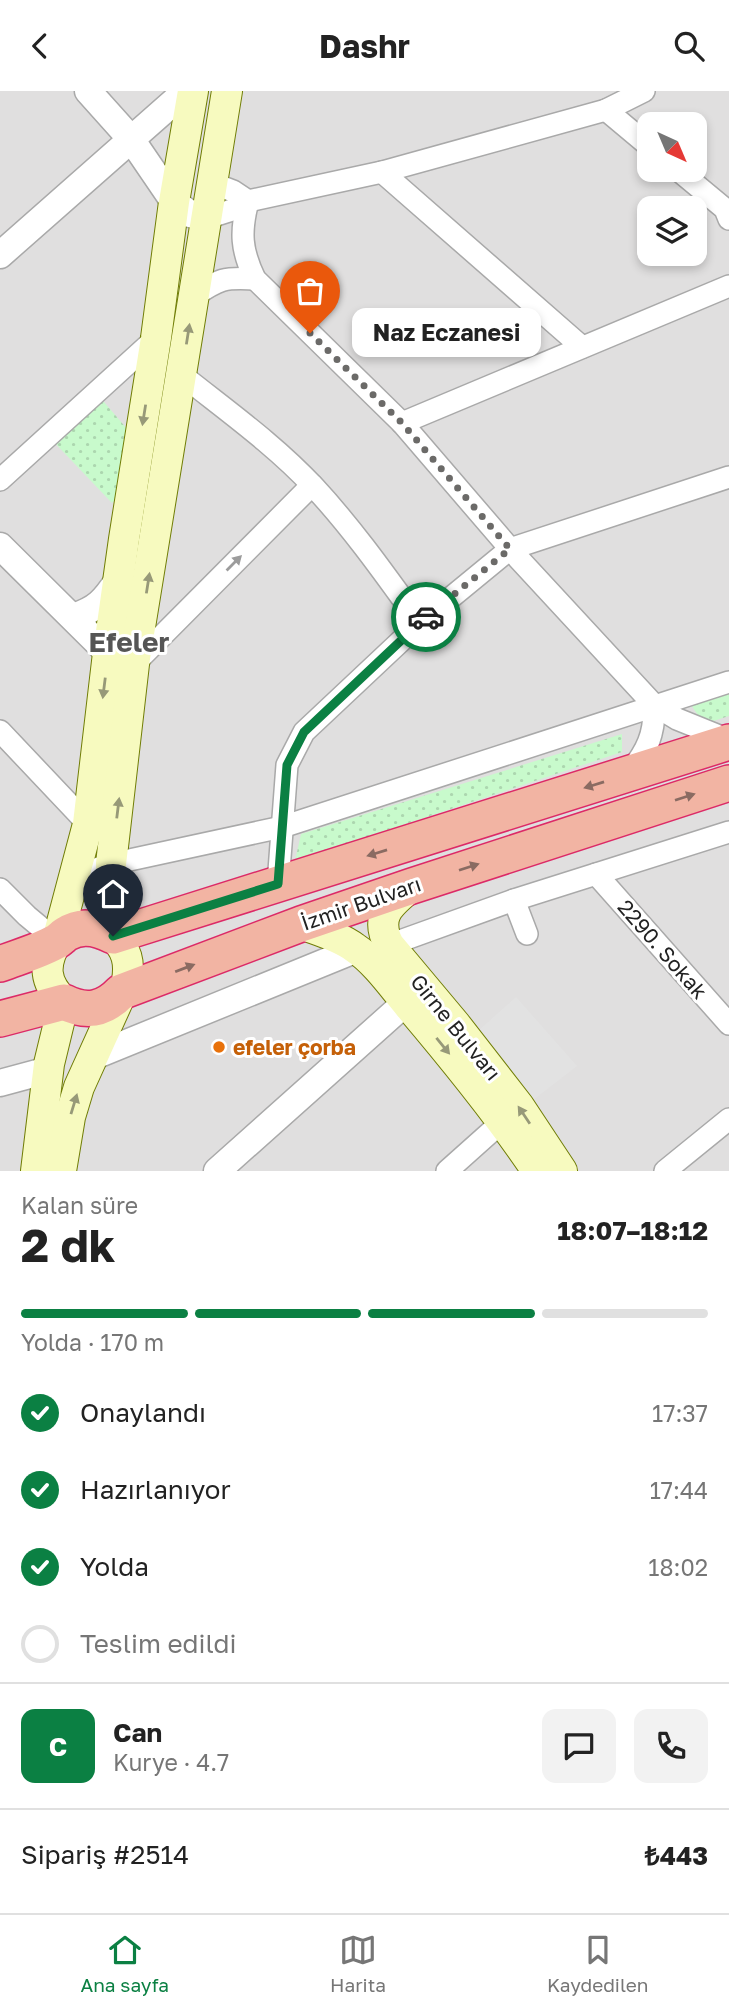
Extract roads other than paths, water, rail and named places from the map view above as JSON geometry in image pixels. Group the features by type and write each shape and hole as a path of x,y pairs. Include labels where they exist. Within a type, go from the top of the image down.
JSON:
{"highway":[{"name":"İzmir Bulvarı","path":"113,936 729,741"},
{"name":"İzmir Bulvarı","path":"0,1019 64,1002 75,1008 88,1010 101,1007 121,992 301,924 729,783"},
{"path":"0,964 57,941 78,929 91,927 113,936"}],"main road":[{"path":"61,1171 69,1117 79,1087 127,981 129,969 122,945 113,936 111,864 121,659 118,580 193,91"},
{"path":"36,1171 48,1070 64,1002 54,992 48,980 47,966 57,941 88,824 182,375 227,91"},
{"path":"388,946 382,933 382,919 396,899 412,886"},
{"name":"Girne Bulvarı","path":"301,924 340,939 357,949 457,1025 519,1106 562,1171"},
{"name":"Girne Bulvarı","path":"388,946 415,995 537,1171"}],"street":[{"path":"88,91 131,139 174,202 190,214 206,218 232,210 248,201 382,172 606,110 644,91"},
{"path":"0,255 186,91"},
{"path":"606,110 637,136"},
{"path":"131,139 180,169 233,191 248,201"},
{"path":"382,172 582,347"},
{"path":"692,182 725,209 729,219"},
{"path":"248,201 242,236 246,261 255,279 402,423 510,549 654,705 677,719 729,741"},
{"path":"194,296 215,282 229,277 255,279"},
{"path":"402,423 729,286"},
{"path":"0,480 156,338"},
{"path":"182,375 270,445 312,485 347,524 420,623"},
{"path":"278,884 287,765 304,732 420,623 510,549 729,477"},
{"path":"0,546 72,617 121,659 312,485"},
{"path":"72,617 92,610 105,599 118,580"},
{"path":"75,876 111,864 282,827 729,682"},
{"path":"627,774 648,744 655,722 654,705"},
{"path":"0,731 88,824"},
{"path":"388,946 513,900 729,832"},
{"name":"2290. Sokak","path":"596,874 729,1024"},
{"path":"0,888 27,916 57,941"},
{"path":"513,900 527,935"},
{"path":"92,1057 357,949"},
{"path":"217,1171 415,995"},
{"path":"0,1083 48,1070"},
{"path":"665,1171 729,1119"},
{"path":"447,1171 503,1121"}],"place":[{"name":"Naz Eczanesi","path":"310,333"},
{"name":"efeler çorba","path":"219,1047"}],"district":[{"name":"Efeler","path":"129,641"}]}
